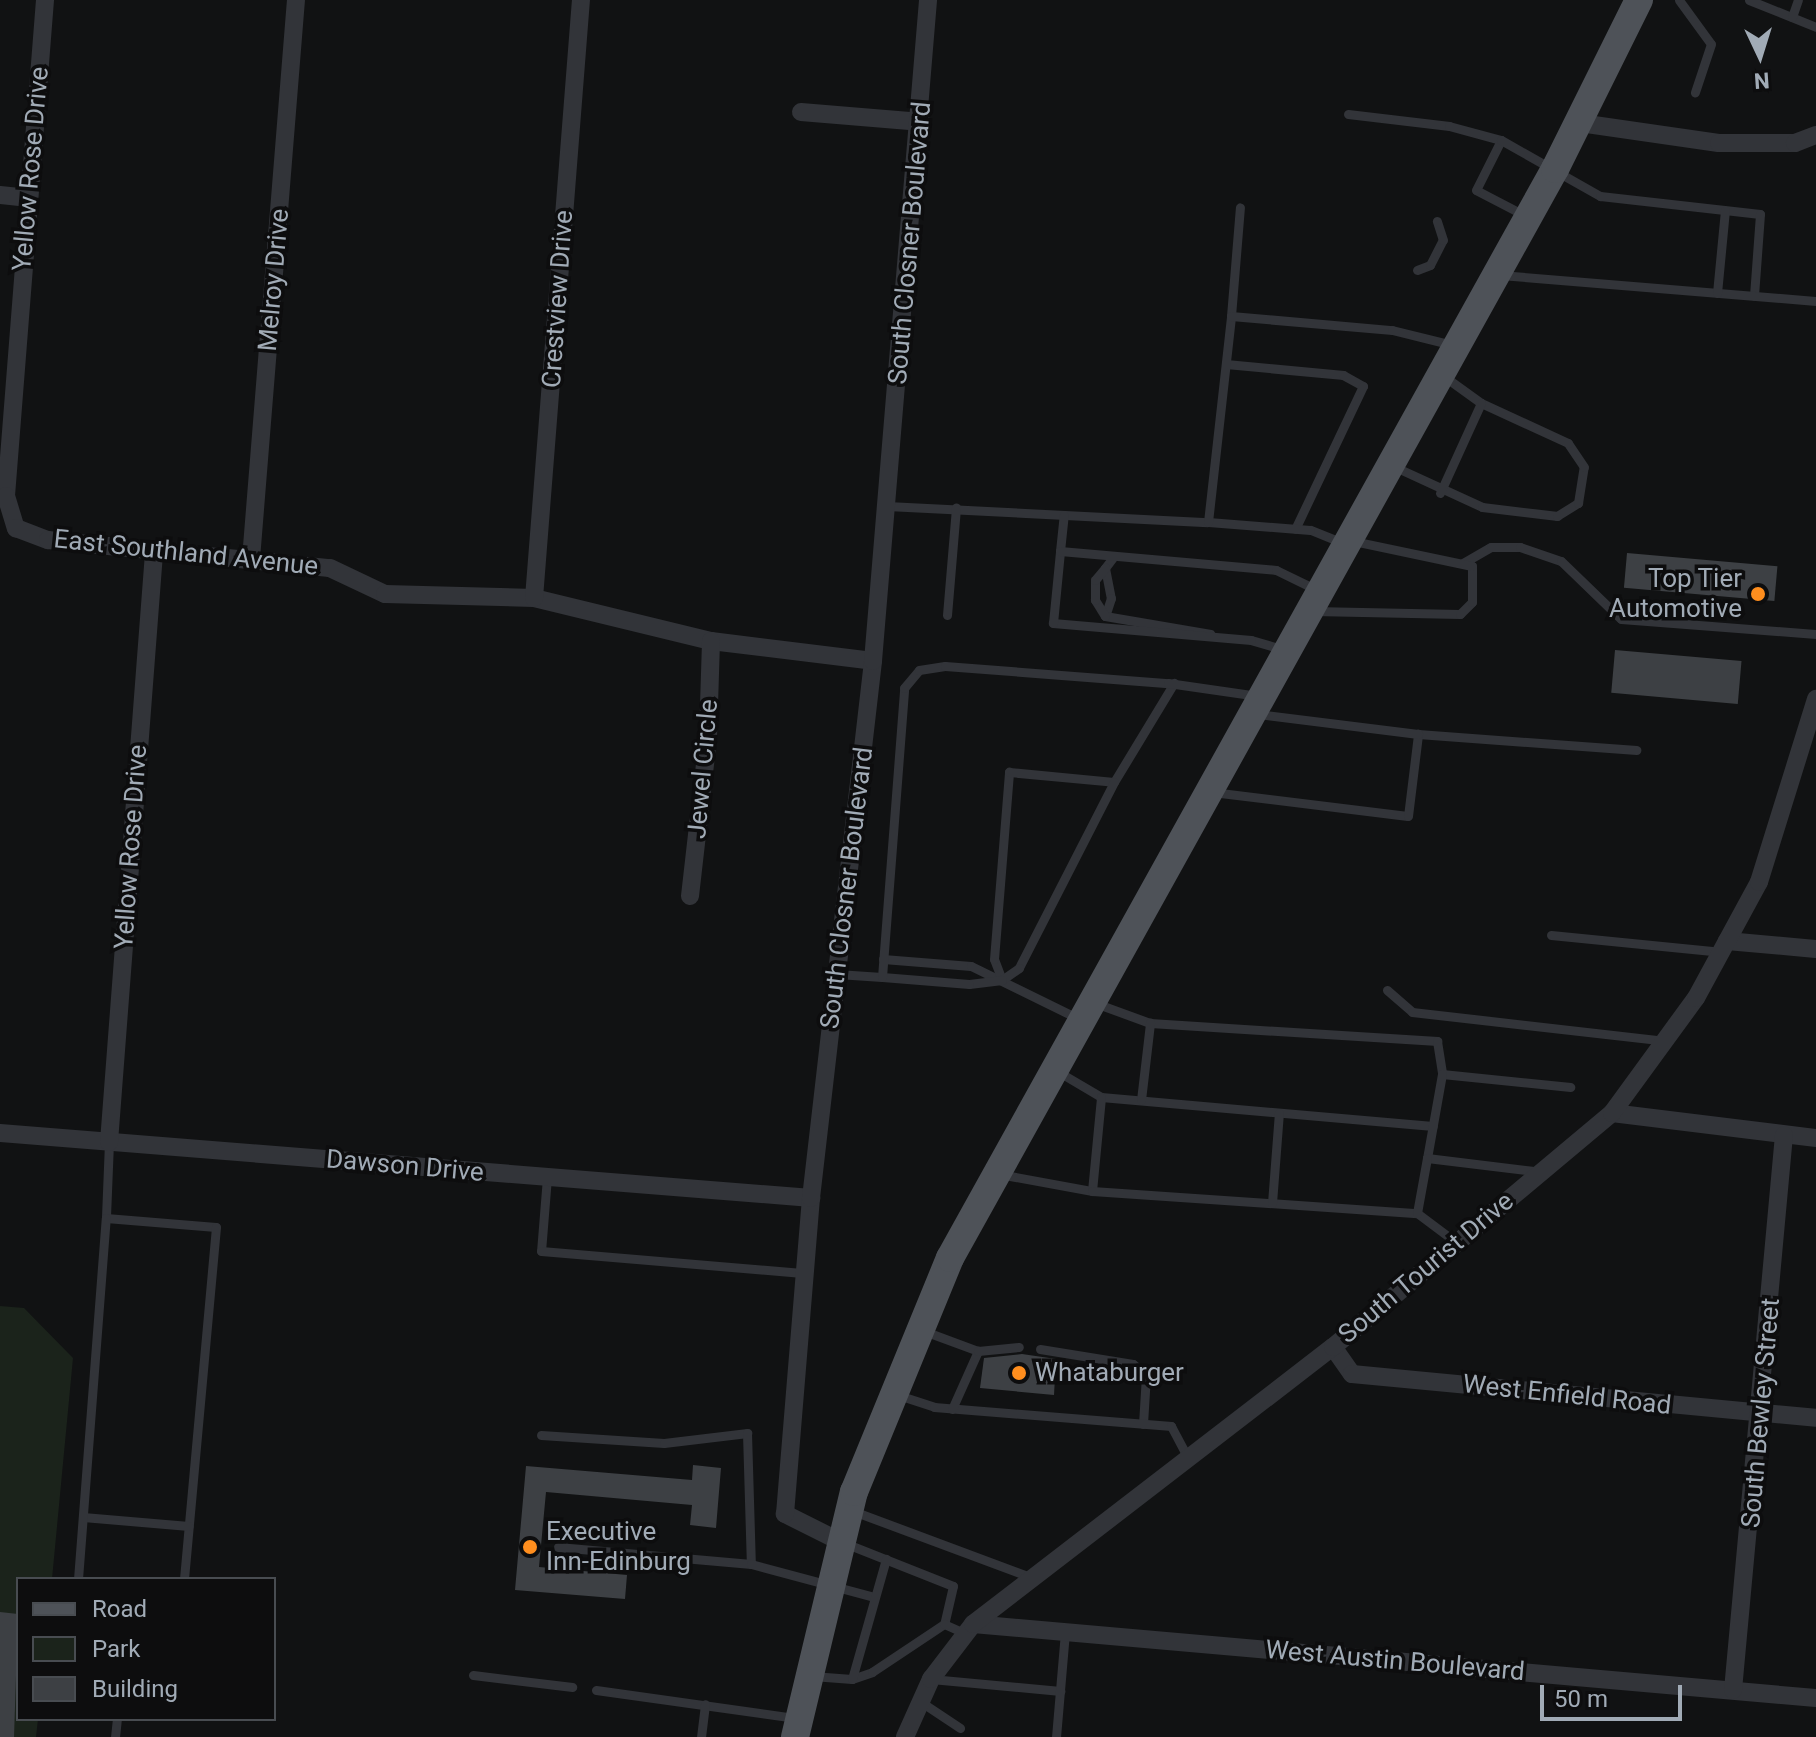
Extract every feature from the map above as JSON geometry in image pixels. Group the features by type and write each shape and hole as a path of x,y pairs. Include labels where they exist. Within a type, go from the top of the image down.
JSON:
{"main road":[{"path":"798,1728 850,1510 950,1258 1555,169 1639,0"}],"street":[{"name":"Yellow Rose Drive","path":"16,528 6,496 5,440 45,0"},
{"name":"Melroy Drive","path":"251,559 296,0"},
{"name":"Crestview Drive","path":"534,598 581,0"},
{"name":"South Closner Boulevard","path":"841,1542 785,1514 811,1198 873,661 922,122 928,0"},
{"path":"801,112 922,122"},
{"path":"1580,123 1719,143 1795,143 1816,135"},
{"path":"0,195 29,198"},
{"name":"East Southland Avenue","path":"16,528 48,540 154,553 330,568 385,594 534,598 711,641 873,661"},
{"name":"Yellow Rose Drive","path":"109,1142 154,553"},
{"name":"Jewel Circle","path":"690,896 708,737 711,641"},
{"name":"South Tourist Drive","path":"905,1737 931,1679 970,1629 1333,1347 1612,1113 1665,1041 1725,947 1759,882 1816,699"},
{"path":"1725,947 1816,949"},
{"path":"1612,1113 1816,1138"},
{"name":"Dawson Drive","path":"0,1133 811,1198"},
{"name":"South Bewley Street","path":"1733,1690 1763,1414 1784,1135"},
{"name":"West Enfield Road","path":"1333,1347 1352,1374 1816,1418"},
{"name":"West Austin Boulevard","path":"970,1629 1065,1632 1816,1698"}],"lane":[{"path":"1679,0 1711,44 1695,92"},
{"path":"1749,0 1816,27"},
{"path":"1792,17 1798,0"},
{"path":"1348,114 1449,126 1501,140 1600,196 1760,214 1754,296"},
{"path":"1501,140 1476,190 1528,217"},
{"path":"1208,522 1240,207"},
{"path":"1717,293 1725,210"},
{"path":"1417,270 1430,265 1443,240 1437,221"},
{"path":"1496,275 1816,301"},
{"path":"1231,316 1392,330 1456,346"},
{"path":"1226,364 1343,375 1363,386 1295,529"},
{"path":"1390,465 1440,493 1482,507 1545,516 1578,503 1585,481 1579,454 1481,403 1441,374"},
{"path":"1440,493 1481,403"},
{"path":"887,506 956,507 1295,529 1472,566 1472,602 1460,614 1315,601 1276,570 1060,551"},
{"path":"947,615 956,507"},
{"path":"1064,515 1053,623 1218,637 1287,651"},
{"path":"1463,563 1491,547 1520,547 1561,561 1621,619 1816,634"},
{"path":"1105,616 1095,600 1095,580 1114,556"},
{"path":"1105,568 1111,598 1105,616"},
{"path":"1105,616 1192,627 1218,637"},
{"path":"882,977 904,688 919,670 945,666 1174,683 1257,705 1418,734 1636,750"},
{"path":"837,974 969,984 1002,980 1019,968 1114,782 1174,683"},
{"path":"1209,791 1408,816 1418,734"},
{"path":"1002,980 994,959 1009,772 1114,782"},
{"path":"1551,935 1725,947"},
{"path":"883,959 971,966 1087,1012 1150,1023 1437,1041 1442,1074 1417,1213"},
{"path":"1387,990 1412,1012 1665,1041"},
{"path":"1141,1100 1150,1023"},
{"path":"1055,1069 1101,1097 1433,1126"},
{"path":"1442,1074 1570,1087"},
{"path":"1092,1191 1101,1097"},
{"path":"1272,1203 1279,1113"},
{"path":"78,1577 109,1142"},
{"path":"1427,1158 1542,1172"},
{"path":"997,1173 1092,1191 1417,1213 1457,1243"},
{"path":"547,1177 541,1251 805,1273"},
{"path":"106,1218 216,1227 184,1577"},
{"path":"921,1330 978,1351 1019,1347"},
{"path":"1040,1349 1133,1364 1146,1375 1143,1424"},
{"path":"952,1409 978,1351"},
{"path":"895,1393 952,1409 1171,1426 1188,1458"},
{"path":"541,1435 664,1443 747,1433 751,1564"},
{"path":"850,1510 1033,1578"},
{"path":"83,1517 189,1526"},
{"path":"841,1542 953,1586 944,1624"},
{"path":"558,1547 751,1564 832,1589 874,1597"},
{"path":"852,1679 886,1559"},
{"path":"810,1676 852,1679 944,1624 970,1629"},
{"path":"1056,1737 1065,1632"},
{"path":"473,1675 572,1687"},
{"path":"931,1679 1060,1691"},
{"path":"596,1690 705,1704 798,1728"},
{"path":"921,1702 960,1728"},
{"path":"701,1737 705,1704"}],"green space":[{"path":"0,1306 24,1308 73,1358 52,1577 16,1577 16,1721 38,1721 36,1737 0,1737"}],"building":[{"path":"1627,553 1777,566 1774,601 1624,588"},
{"path":"1615,650 1742,661 1738,704 1611,693"},
{"name":"Whataburger","path":"1022,1354 1056,1359 1054,1395 980,1388 984,1358"},
{"name":"Executive Inn-Edinburg","path":"693,1465 721,1468 716,1528 690,1525 692,1505 546,1492 539,1567 627,1575 625,1599 515,1590 526,1466 692,1480"},
{"path":"0,1612 16,1614 16,1676 14,1737 0,1737"}],"place":[{"name":"Top Tier Automotive","path":"1758,594"},
{"name":"Whataburger","path":"1019,1373"},
{"name":"Executive Inn-Edinburg","path":"530,1547"}]}
